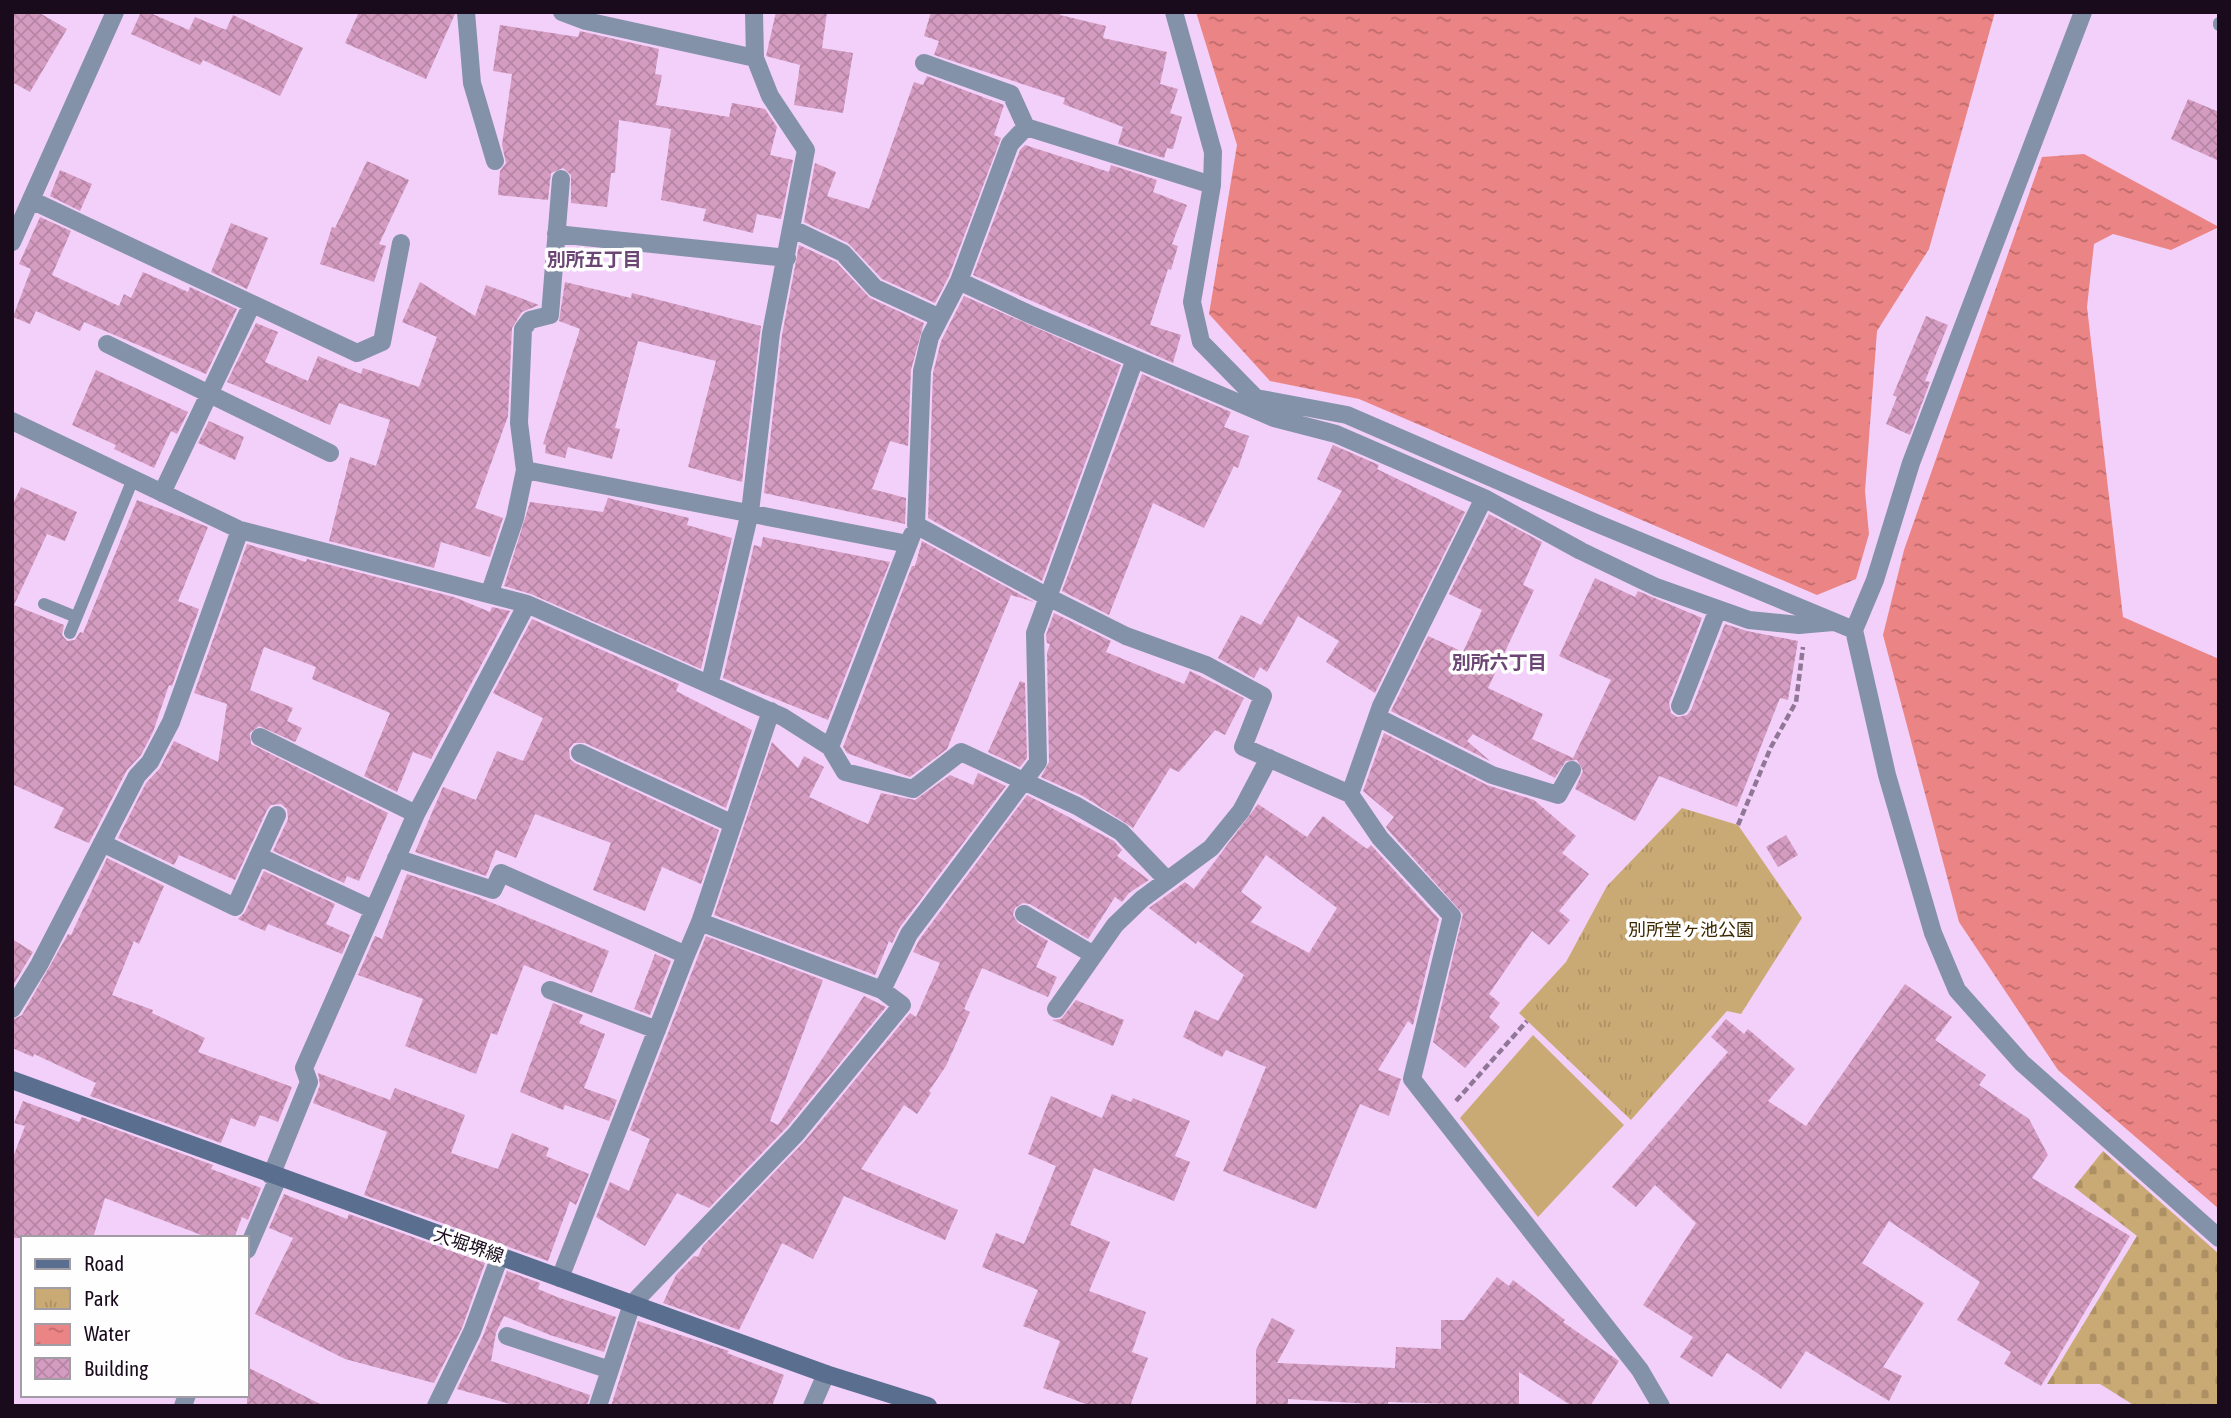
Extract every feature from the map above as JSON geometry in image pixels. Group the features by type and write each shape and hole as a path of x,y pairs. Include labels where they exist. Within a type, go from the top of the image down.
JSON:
{"main road":[{"name":"大堀堺線","path":"12,1080 826,1374 928,1406"}],"street":[{"path":"12,242 115,12"},
{"path":"466,12 472,83 495,161"},
{"path":"562,12 586,21 755,58"},
{"path":"710,682 750,512 771,333 806,150 770,96 755,58 754,12"},
{"path":"1174,12 1213,152 1212,185 1192,302 1201,342 1247,401 1347,415 1596,523 1854,630"},
{"path":"2083,12 1911,463 1875,580 1854,630 1887,775 1933,933 1956,990 2022,1063 2219,1238"},
{"path":"924,63 1011,94 1026,127 1212,185"},
{"path":"830,747 916,525 922,371 930,337 959,281 1010,144 1026,127"},
{"path":"490,592 515,518 525,470 519,423 523,329 530,320 550,315 561,179"},
{"path":"31,200 357,353 382,342 401,243"},
{"path":"793,229 843,253 875,288 940,318"},
{"path":"556,234 787,258"},
{"path":"959,281 1135,359 1247,401 1274,418 1336,434 1484,498 1581,551 1656,587 1749,620 1806,624 1836,622"},
{"path":"162,492 252,304"},
{"path":"107,344 330,453"},
{"path":"882,990 909,934 1027,781 1038,762 1035,633 1046,596 1135,359"},
{"path":"12,421 240,530 490,592 527,604 771,711 830,747 845,772 913,789 961,752 1027,781 1121,832 1167,880"},
{"path":"525,470 908,544"},
{"path":"1350,794 1377,717 1484,498"},
{"path":"1581,551 1596,523"},
{"path":"916,525 1126,636 1206,665 1263,696 1243,747 1350,794 1380,838 1452,916 1412,1079 1640,1370 1661,1406"},
{"path":"12,1009 39,965 137,776 150,762 171,722 240,530"},
{"path":"248,1247 309,1082 304,1068 372,909 416,814 527,604"},
{"path":"1680,706 1718,609"},
{"path":"560,1278 701,922 771,711"},
{"path":"1377,717 1492,775 1558,795 1572,770"},
{"path":"260,737 416,814"},
{"path":"580,753 733,824"},
{"path":"1056,1009 1092,954 1115,925 1167,880 1211,848 1241,811 1269,758"},
{"path":"102,843 235,907 277,815"},
{"path":"258,856 372,909"},
{"path":"396,858 493,890 501,873 686,955"},
{"path":"1024,914 1092,954"},
{"path":"598,1406 632,1304 796,1134 902,1005 882,990 701,922"},
{"path":"550,990 657,1030"},
{"path":"436,1406 472,1332 500,1256"},
{"path":"507,1336 610,1370"},
{"path":"812,1406 826,1374"}],"lane":[{"path":"70,633 133,479"},
{"path":"44,604 76,617"}],"path":[{"path":"1738,825 1771,747 1796,702 1806,624"},
{"path":"1441,1117 1527,1021"}],"green space":[{"name":"別所堂ヶ池公園","path":"1682,808 1738,825 1802,918 1741,1014 1727,1011 1631,1120 1519,1013 1566,962 1607,886"},
{"path":"1533,1035 1624,1125 1538,1217 1460,1118"},
{"path":"2103,1151 2219,1254 2219,1406 2135,1406 2100,1384 2047,1384 2137,1236 2074,1187"}],"water":[{"path":"1196,12 1995,12 1929,249 1877,331 1865,491 1869,534 1856,579 1817,595 1359,399 1270,381 1209,314 1237,145"},
{"path":"2084,154 2219,227 2171,250 2113,234 2094,244 2087,307 2123,617 2219,659 2219,1209 2058,1070 1959,922 1883,635 1904,550 2042,157"}],"building":[{"path":"12,12 38,12 67,29 30,92 12,82"},
{"path":"141,12 148,12 189,30 195,17 226,30 233,15 303,48 280,96 203,60 200,65 131,34"},
{"path":"359,12 455,14 426,79 345,43"},
{"path":"776,12 827,12 822,48 853,53 843,113 794,105 800,65 766,56"},
{"path":"931,12 1061,12 1060,15 1106,26 1103,38 1167,52 1160,84 1178,89 1170,113 1182,117 1173,149 1167,148 1164,158 1118,144 1123,127 1063,104 1065,98 934,55 939,41 924,36"},
{"path":"500,25 578,37 580,31 659,49 655,74 662,75 656,105 729,117 732,103 765,109 777,127 770,155 793,160 781,219 757,214 753,233 703,221 706,209 661,200 671,129 619,120 615,173 611,173 607,207 571,203 571,175 563,168 551,173 548,200 498,195 500,171 506,163 502,145 512,74 493,71"},
{"path":"927,76 1004,105 994,135 1001,138 949,276 935,303 882,279 848,243 804,222 815,163 836,172 827,196 869,209 914,82 923,85"},
{"path":"2188,99 2219,112 2219,161 2171,139"},
{"path":"1025,145 1109,172 1111,165 1157,180 1153,192 1187,205 1172,244 1178,246 1171,270 1168,269 1150,325 1181,335 1173,363 973,275 1020,150"},
{"path":"367,161 409,180 379,244 386,246 374,282 320,264 332,227 335,228"},
{"path":"60,170 92,184 80,211 50,196"},
{"path":"40,217 71,231 52,275 119,306 124,294 131,298 143,272 188,292 190,287 237,309 206,374 84,322 80,331 36,311 30,324 13,317 31,269 19,264"},
{"path":"231,223 268,238 247,289 211,272"},
{"path":"799,245 836,262 870,298 924,323 911,370 908,446 890,441 872,489 906,498 905,524 764,493 782,335"},
{"path":"420,282 475,316 486,285 539,305 522,312 512,328 508,416 475,508 503,518 490,557 441,542 434,568 329,541 350,457 376,466 390,420 339,403 330,425 227,382 256,323 278,332 265,362 308,381 318,356 361,374 363,368 419,387 437,337 402,322"},
{"path":"565,282 631,298 632,293 761,326 742,482 688,467 716,361 638,341 615,428 620,429 612,459 568,447 565,458 545,453 546,445 543,444 580,329 559,321"},
{"path":"964,296 1121,365 1042,581 928,518 933,373 941,341"},
{"path":"1926,316 1948,325 1925,381 1930,382 1910,435 1886,424 1897,397 1893,395"},
{"path":"96,370 188,412 177,434 171,431 154,468 114,449 116,445 72,425"},
{"path":"1142,374 1231,412 1224,427 1249,436 1238,468 1234,466 1204,528 1153,503 1109,615 1062,591"},
{"path":"209,421 244,437 235,460 198,443"},
{"path":"1333,445 1379,465 1377,469 1465,512 1375,693 1326,662 1339,641 1298,616 1267,672 1260,667 1254,678 1218,658 1241,615 1261,625 1342,491 1317,479"},
{"path":"21,487 77,512 65,541 47,534 14,605 64,625 62,635 67,641 75,640 80,632 83,633 137,500 208,527 178,601 199,609 172,686 169,685 153,732 141,755 127,770 89,843 54,828 64,808 12,784 12,506"},
{"path":"608,498 689,518 687,525 732,538 701,669 531,594 504,586 530,502 603,512"},
{"path":"1489,514 1542,542 1523,585 1534,590 1488,688 1543,714 1532,739 1573,758 1611,680 1559,656 1595,578 1635,597 1638,591 1702,618 1669,703 1671,713 1677,717 1687,715 1691,710 1725,624 1798,641 1788,700 1780,698 1737,807 1659,776 1635,821 1575,789 1583,771 1577,760 1566,761 1555,778 1473,734 1467,741 1490,761 1391,711 1428,636 1463,652 1482,610 1449,594"},
{"path":"763,537 890,562 828,720 723,678 754,545 761,547"},
{"path":"922,541 1034,602 1011,595 947,749 910,777 847,753 843,747 912,566 915,566"},
{"path":"247,544 306,562 307,559 454,597 490,612 492,607 510,611 431,759 413,752 397,792 364,776 390,713 312,679 316,667 264,647 250,690 293,708 287,721 302,728 295,742 259,726 250,733 251,744 388,813 359,881 347,876 344,883 273,851 288,819 287,809 281,804 271,805 267,810 235,880 179,855 174,865 118,838 146,783 160,768 174,741 218,762 227,704 194,693"},
{"path":"1054,613 1111,641 1106,652 1184,684 1190,671 1244,698 1225,735 1215,730 1179,772 1170,768 1133,828 1083,796 1041,777 1049,762 1047,653 1050,644 1047,643 1046,635"},
{"path":"532,619 679,684 676,691 752,730 726,808 585,743 574,743 569,749 570,759 575,763 719,830 701,884 662,867 645,911 593,890 611,843 535,814 516,858 496,850 486,876 415,852 443,787 476,800 497,751 523,761 543,718 493,693"},
{"path":"1020,681 1025,683 1027,758 1020,767 988,752"},
{"path":"1384,733 1487,785 1534,800 1576,836 1562,853 1589,874 1559,911 1570,920 1549,945 1532,931 1489,994 1500,1003 1489,1017 1500,1027 1465,1068 1433,1042 1463,914 1386,827 1394,817 1363,791"},
{"path":"772,742 798,768 804,756 824,767 809,797 868,824 881,793 915,800 950,775 973,785 978,773 1006,786 900,927 892,943 889,941 875,975 714,915"},
{"path":"1027,795 1114,841 1122,850 1117,856 1149,880 1129,893 1122,902 1115,897 1088,939 1030,904 1023,903 1015,908 1013,915 1018,923 1048,941 1036,967 1057,977 1048,997 982,968 964,1009 970,1012 946,1066 929,1091 931,1093 917,1114 904,1105 861,1169 958,1210 945,1240 844,1196 813,1259 782,1243 739,1330 663,1303 676,1275 694,1256 698,1257 703,1246 804,1142 910,1013 916,1017 940,963 913,952 919,940"},
{"path":"1258,804 1307,837 1323,816 1367,849 1371,845 1439,919 1413,1025 1408,1021 1378,1070 1401,1079 1389,1116 1360,1104 1316,1209 1223,1171 1266,1067 1226,1050 1222,1057 1183,1037 1195,1010 1218,1021 1244,975 1198,941 1196,944 1149,908 1185,882 1194,889","holes":["1266,855 1337,908 1309,953 1251,922 1262,907 1241,892"]},
{"path":"1786,835 1798,855 1778,867 1766,847"},
{"path":"107,858 164,886 139,944 134,941 112,995 153,1010 152,1013 205,1038 198,1052 292,1087 278,1122 260,1115 255,1127 231,1118 221,1143 90,1096 96,1083 34,1054 33,1057 12,1048 12,1020 22,1015 68,934 71,935"},
{"path":"264,871 335,904 326,924 350,935 342,954 268,924 265,931 238,919 245,912"},
{"path":"407,874 478,897 609,951 592,993 524,965 497,1035 491,1033 476,1074 405,1046 423,999 358,975 375,936 382,939"},
{"path":"706,936 823,980 770,1121 778,1125 864,996 886,1007 788,1126 709,1208 677,1193 645,1246 596,1217 610,1182 629,1191 650,1139 630,1130"},
{"path":"12,939 33,952 12,987"},
{"path":"655,954 671,961 650,1015 634,1009"},
{"path":"1905,984 1952,1017 1935,1040 1986,1075 1979,1085 2029,1119 2048,1155 2032,1178 2130,1236 2041,1386 2004,1364 2011,1352 1957,1320 1980,1282 1889,1221 1862,1263 1924,1303 1883,1367 1902,1376 1889,1401 1806,1351 1781,1389 1727,1353 1712,1377 1680,1357 1693,1337 1643,1305 1696,1223 1655,1185 1636,1207 1612,1187 1728,1052 1711,1037 1726,1019 1744,1034 1748,1029 1795,1069 1768,1101 1806,1126"},
{"path":"1076,1000 1124,1020 1113,1046 1052,1020 1061,1019"},
{"path":"553,1003 583,1015 579,1023 605,1034 584,1088 617,1100 609,1121 565,1105 563,1110 520,1092"},
{"path":"318,1073 390,1100 395,1088 465,1115 451,1153 498,1169 512,1133 549,1148 546,1156 589,1174 576,1205 570,1201 548,1261 364,1195 387,1132 313,1103 320,1085"},
{"path":"1112,1094 1131,1102 1133,1098 1190,1121 1175,1156 1190,1162 1174,1201 1094,1168 1070,1225 1110,1242 1089,1291 1146,1312 1132,1352 1148,1358 1130,1406 1091,1406 1043,1388 1060,1341 1023,1326 1038,1290 982,1267 996,1233 1024,1244 1056,1166 1028,1154 1051,1096 1102,1118"},
{"path":"23,1101 79,1122 82,1117 213,1165 211,1169 261,1188 248,1220 242,1217 235,1236 204,1236 105,1198 94,1236 12,1238 12,1160 25,1126 14,1123"},
{"path":"284,1194 347,1219 349,1214 485,1263 462,1328 434,1383 345,1359 255,1314 293,1238 269,1228"},
{"path":"507,1271 540,1283 538,1289 616,1317 604,1352 550,1335 504,1316 496,1333 491,1361 590,1395 587,1406 517,1406 457,1389 483,1336"},
{"path":"1497,1277 1509,1286 1513,1280 1565,1320 1563,1322 1619,1361 1590,1406 1572,1406 1519,1372 1519,1406 1388,1402 1388,1405 1288,1399 1288,1406 1256,1406 1256,1350 1272,1318 1295,1330 1277,1363 1395,1368 1396,1347 1441,1349 1441,1320 1464,1320"},
{"path":"638,1321 729,1351 727,1353 784,1375 772,1406 611,1406"},
{"path":"248,1368 324,1406 247,1406"}],"district":[{"name":"別所五丁目","path":"594,259"},
{"name":"別所六丁目","path":"1499,662"}]}
